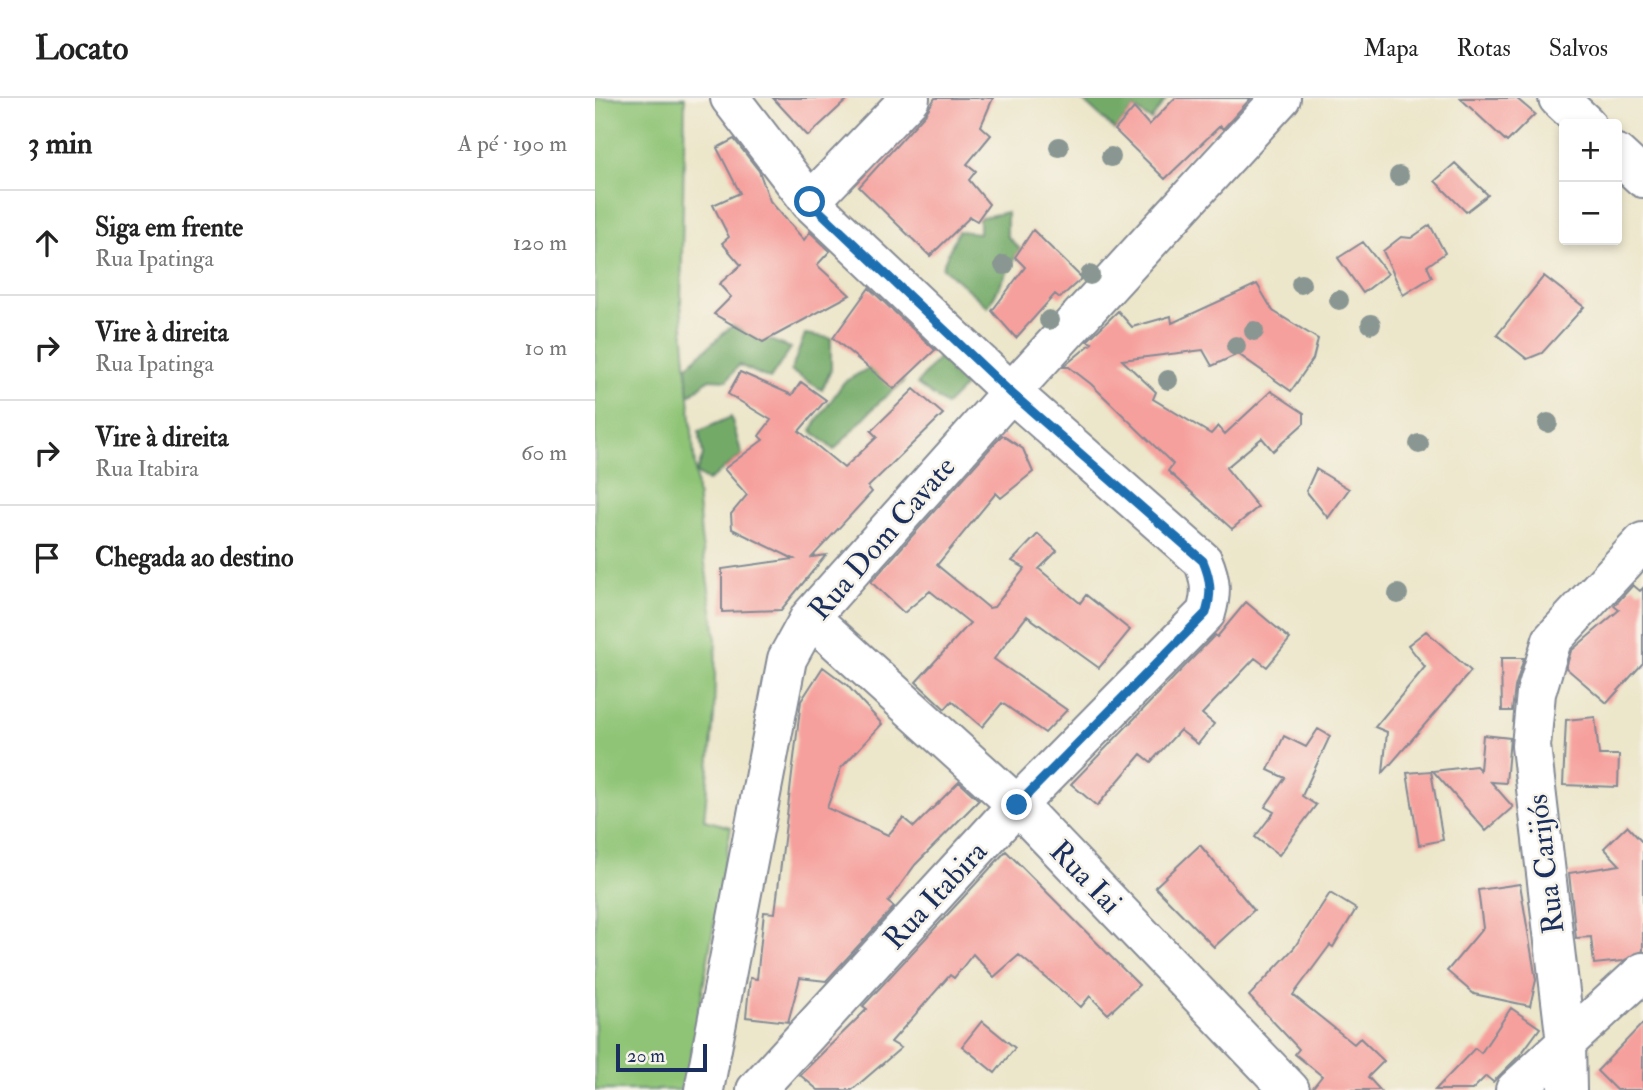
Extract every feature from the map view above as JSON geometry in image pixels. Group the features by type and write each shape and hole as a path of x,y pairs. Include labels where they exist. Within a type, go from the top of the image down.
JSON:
{"street":[{"path":"730,98 810,202 1010,392"},
{"path":"810,202 909,98"},
{"name":"Rua Dom Cavate","path":"704,1090 787,659 810,617 1010,392 1281,98"},
{"path":"1558,98 1581,119"},
{"name":"Rua Itabira","path":"756,1090 1017,805 1206,613 1212,595 1209,575 1203,561 1010,392"},
{"name":"Rua Carijós","path":"1567,1090 1566,1043 1531,746 1536,693 1552,640 1643,542"},
{"name":"Rua Iai","path":"810,617 1017,805 1290,1090"},
{"path":"1515,1090 1643,972"}],"green space":[{"path":"595,98 685,98 681,303 701,537 716,636 714,716 704,820 731,827 685,1090 595,1090"},
{"path":"1080,98 1167,98 1151,120 1134,108 1115,130"},
{"path":"1007,212 1007,236 1020,249 988,307 942,267 958,231 979,233 979,218"},
{"path":"732,326 791,348 770,379 739,365 727,380 709,379 689,396 687,366"},
{"path":"805,334 831,338 831,370 822,390 791,371"},
{"path":"910,352 903,383 880,401 834,450 811,430 844,382 869,368"},
{"path":"939,357 970,381 946,405 917,384"},
{"path":"731,417 742,455 708,481 696,473 703,456 699,431"}],"building":[{"path":"773,98 849,98 808,136"},
{"path":"935,98 993,98 981,126 991,135 967,164 976,171 969,180 989,204 977,221 970,217 930,256 859,187 926,113"},
{"path":"1175,98 1251,98 1223,129 1220,126 1165,179 1115,130 1134,108 1149,125"},
{"path":"1460,98 1516,98 1535,114 1507,142"},
{"path":"734,139 759,171 770,201 804,240 810,232 830,251 817,265 850,295 763,342 714,314 731,297 719,284 741,265 722,243 729,237 713,205 740,193 717,148"},
{"path":"1455,163 1488,195 1466,212 1435,181"},
{"path":"1430,225 1445,253 1427,266 1432,277 1403,295 1383,251 1401,237 1411,238"},
{"path":"1033,230 1082,278 1060,298 1055,294 1016,338 992,311 1025,267 1015,257"},
{"path":"1363,242 1388,274 1363,293 1338,258"},
{"path":"1544,276 1584,307 1542,353 1527,359 1497,335"},
{"path":"1257,284 1273,311 1318,339 1313,359 1291,391 1238,354 1212,366 1203,350 1122,360 1156,392 1153,399 1211,434 1218,426 1225,434 1271,391 1304,413 1304,423 1273,451 1262,438 1226,468 1258,507 1232,529 1168,471 1173,464 1091,384 1069,367 1063,367 1092,343 1087,341 1118,311 1132,327 1171,316 1172,323"},
{"path":"869,288 935,350 894,389 833,338"},
{"path":"740,372 792,395 801,382 826,400 799,431 844,468 877,437 871,431 914,389 943,414 868,487 872,492 812,557 826,555 781,610 722,612 722,569 794,559 732,529 731,514 747,495 724,469 763,440 759,436 771,420 728,394"},
{"path":"1002,435 1023,449 1033,472 1001,498 996,493 937,565 989,608 994,607 1025,568 1012,561 1038,534 1057,551 1039,569 1080,603 1086,595 1130,630 1099,668 1027,616 994,659 1067,710 1045,733 1002,703 982,727 952,701 945,709 916,682 970,623 930,591 904,613 871,582"},
{"path":"1316,469 1349,489 1328,518 1306,491"},
{"path":"1633,585 1640,591 1643,588 1643,663 1607,703 1566,668 1571,651 1619,610 1614,606"},
{"path":"1246,602 1290,639 1267,667 1255,658 1202,714 1214,724 1198,744 1180,730 1151,762 1141,754 1097,806 1071,784 1215,635 1217,637"},
{"path":"1426,631 1471,671 1383,773 1387,732 1375,727 1425,667 1408,645"},
{"path":"1501,658 1524,658 1515,687 1512,711 1502,711"},
{"path":"823,667 847,685 882,724 841,768 827,808 888,835 903,818 914,827 959,782 979,800 915,865 888,902 894,907 826,981 800,978 788,1022 746,1017 750,978 757,979 764,912 775,913 801,701"},
{"path":"1595,717 1599,755 1619,755 1618,787 1563,785 1566,720"},
{"path":"1318,729 1330,736 1302,796 1316,805 1279,855 1255,837 1274,812 1265,807 1285,778 1268,770 1284,736 1306,747"},
{"path":"1483,735 1510,738 1506,783 1491,782 1513,807 1486,831 1433,771 1476,766 1480,770"},
{"path":"1431,771 1443,840 1419,845 1407,773"},
{"path":"1627,826 1643,843 1643,951 1623,961 1594,964 1591,937 1576,938 1569,873 1620,865 1604,848"},
{"path":"1200,845 1254,910 1214,947 1155,887"},
{"path":"1006,851 1139,985 1108,1014 1090,996 1081,1007 1019,955 994,977 973,954 954,978 950,975 891,1042 901,1048 852,1090 818,1090 800,1075 867,1009 863,1006"},
{"path":"1520,884 1536,980 1530,1006 1474,994 1447,971 1483,928 1478,890"},
{"path":"1330,893 1356,909 1333,947 1330,945 1293,995 1354,1044 1360,1038 1384,1061 1368,1077 1380,1090 1311,1090 1322,1076 1295,1054 1299,1049 1249,996 1294,948"},
{"path":"1511,1008 1540,1028 1521,1054 1493,1082 1486,1076 1472,1090 1435,1090 1475,1048 1481,1053"},
{"path":"982,1021 1015,1048 995,1073 962,1046"},
{"path":"1643,1023 1643,1090 1616,1090 1597,1071"}],"route":[{"path":"810,202 1010,392 1203,561 1209,575 1212,595 1206,613 1017,805"}]}
